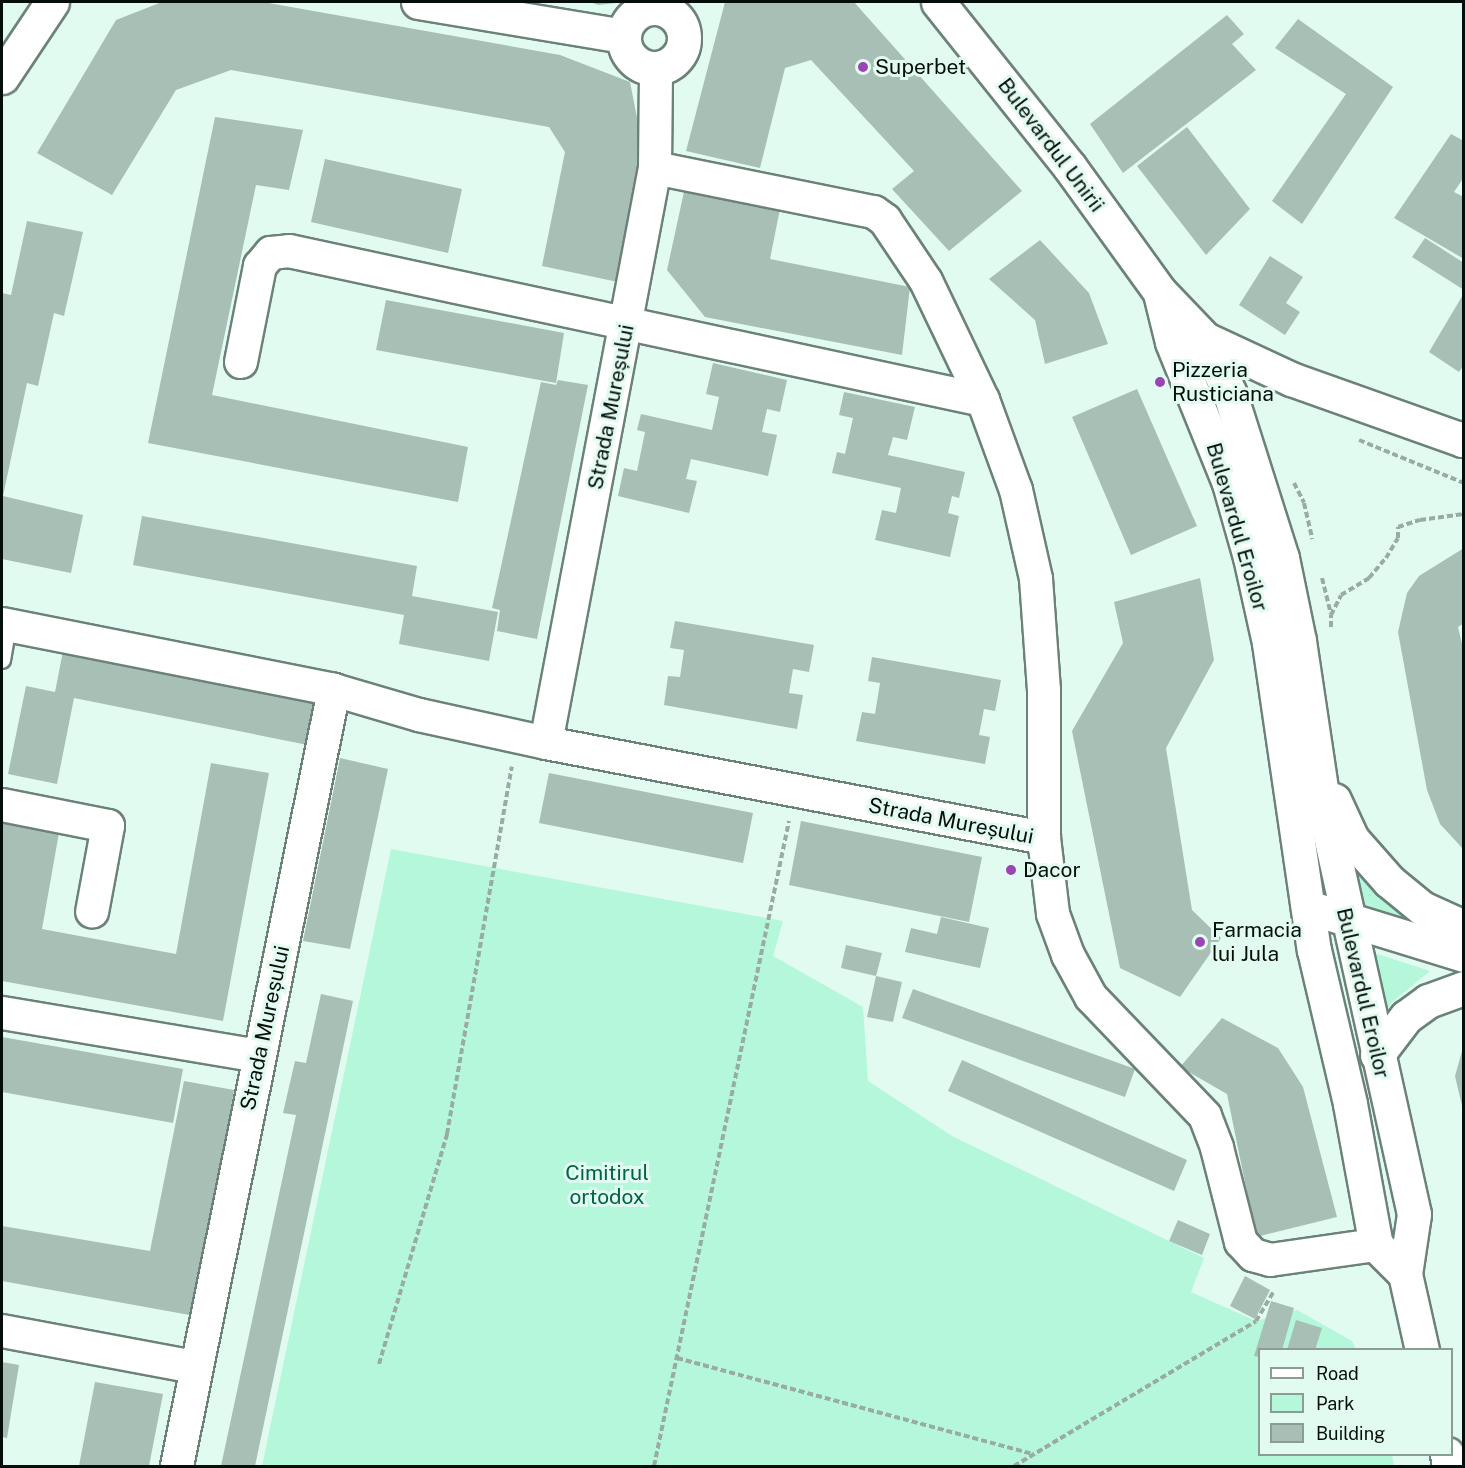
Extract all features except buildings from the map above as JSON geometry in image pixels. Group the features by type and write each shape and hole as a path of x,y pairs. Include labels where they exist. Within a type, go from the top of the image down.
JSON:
{"main road":[{"path":"2,77 52,2"},
{"path":"418,2 624,36"},
{"name":"Bulevardul Unirii","path":"938,2 1069,166 1160,291"},
{"path":"673,9 684,44 680,53 674,62 656,69 646,68 629,56 624,36 631,19 673,9"},
{"name":"Bulevardul Eroilor","path":"1160,291 1205,339 1230,394 1282,558 1299,641 1311,743 1346,918 1414,1214 1405,1274 1422,1348"},
{"name":"Bulevardul Eroilor","path":"1160,291 1172,342 1229,483 1250,557 1269,643 1308,907 1376,1245"},
{"path":"1205,339 1291,379 1463,440"},
{"path":"1311,743 1352,839 1389,881 1422,908 1464,927"},
{"path":"1308,907 1464,955"},
{"path":"1377,1055 1406,1017 1428,1002 1464,988"},
{"path":"1376,1245 1405,1274"}],"street":[{"name":"Strada Mureșului","path":"532,740 628,322 655,168 656,69"},
{"path":"655,168 874,212 885,220 926,281 983,400 1016,490 1036,579 1044,690 1044,838"},
{"path":"241,362 260,266 271,253 289,251 983,400"},
{"name":"Strada Mureșului","path":"5,625 334,690 419,715 532,740 1044,838 1053,914 1068,955 1091,997 1205,1116 1217,1148 1241,1242 1253,1256 1270,1260 1376,1245"},
{"name":"Strada Mureșului","path":"177,1467 195,1367 334,690"},
{"path":"2,805 108,826 92,912"},
{"path":"2,1013 259,1056"},
{"path":"2,1331 195,1367"}],"lane":[{"path":"2,660 5,625"}],"path":[{"path":"1352,436 1464,483"},
{"path":"1290,475 1304,503 1313,543"},
{"path":"1331,615 1341,595 1369,578 1386,558 1398,538 1398,527 1420,520 1464,514"},
{"path":"1320,574 1331,615 1331,638"},
{"path":"379,1364 447,1134 532,740"},
{"path":"654,1467 795,790"},
{"path":"1014,1467 1030,1453 1256,1321 1297,1255"},
{"path":"677,1358 1030,1453"}],"green space":[{"name":"Cimitirul ortodox","path":"391,849 783,921 773,956 863,1007 868,1081 952,1136 1204,1258 1191,1292 1256,1321 1297,1310 1352,1341 1356,1348 1258,1348 1258,1456 1392,1456 1394,1466 262,1466"},
{"path":"1354,856 1400,912 1402,920 1358,906"},
{"path":"1368,951 1430,971 1391,1003 1380,1022"}],"place":[{"name":"Superbet","path":"863,67"},
{"name":"Pizzeria Rusticiana","path":"1160,382"},
{"name":"Dacor","path":"1011,870"},
{"name":"Farmacia lui Jula","path":"1200,942"}]}
